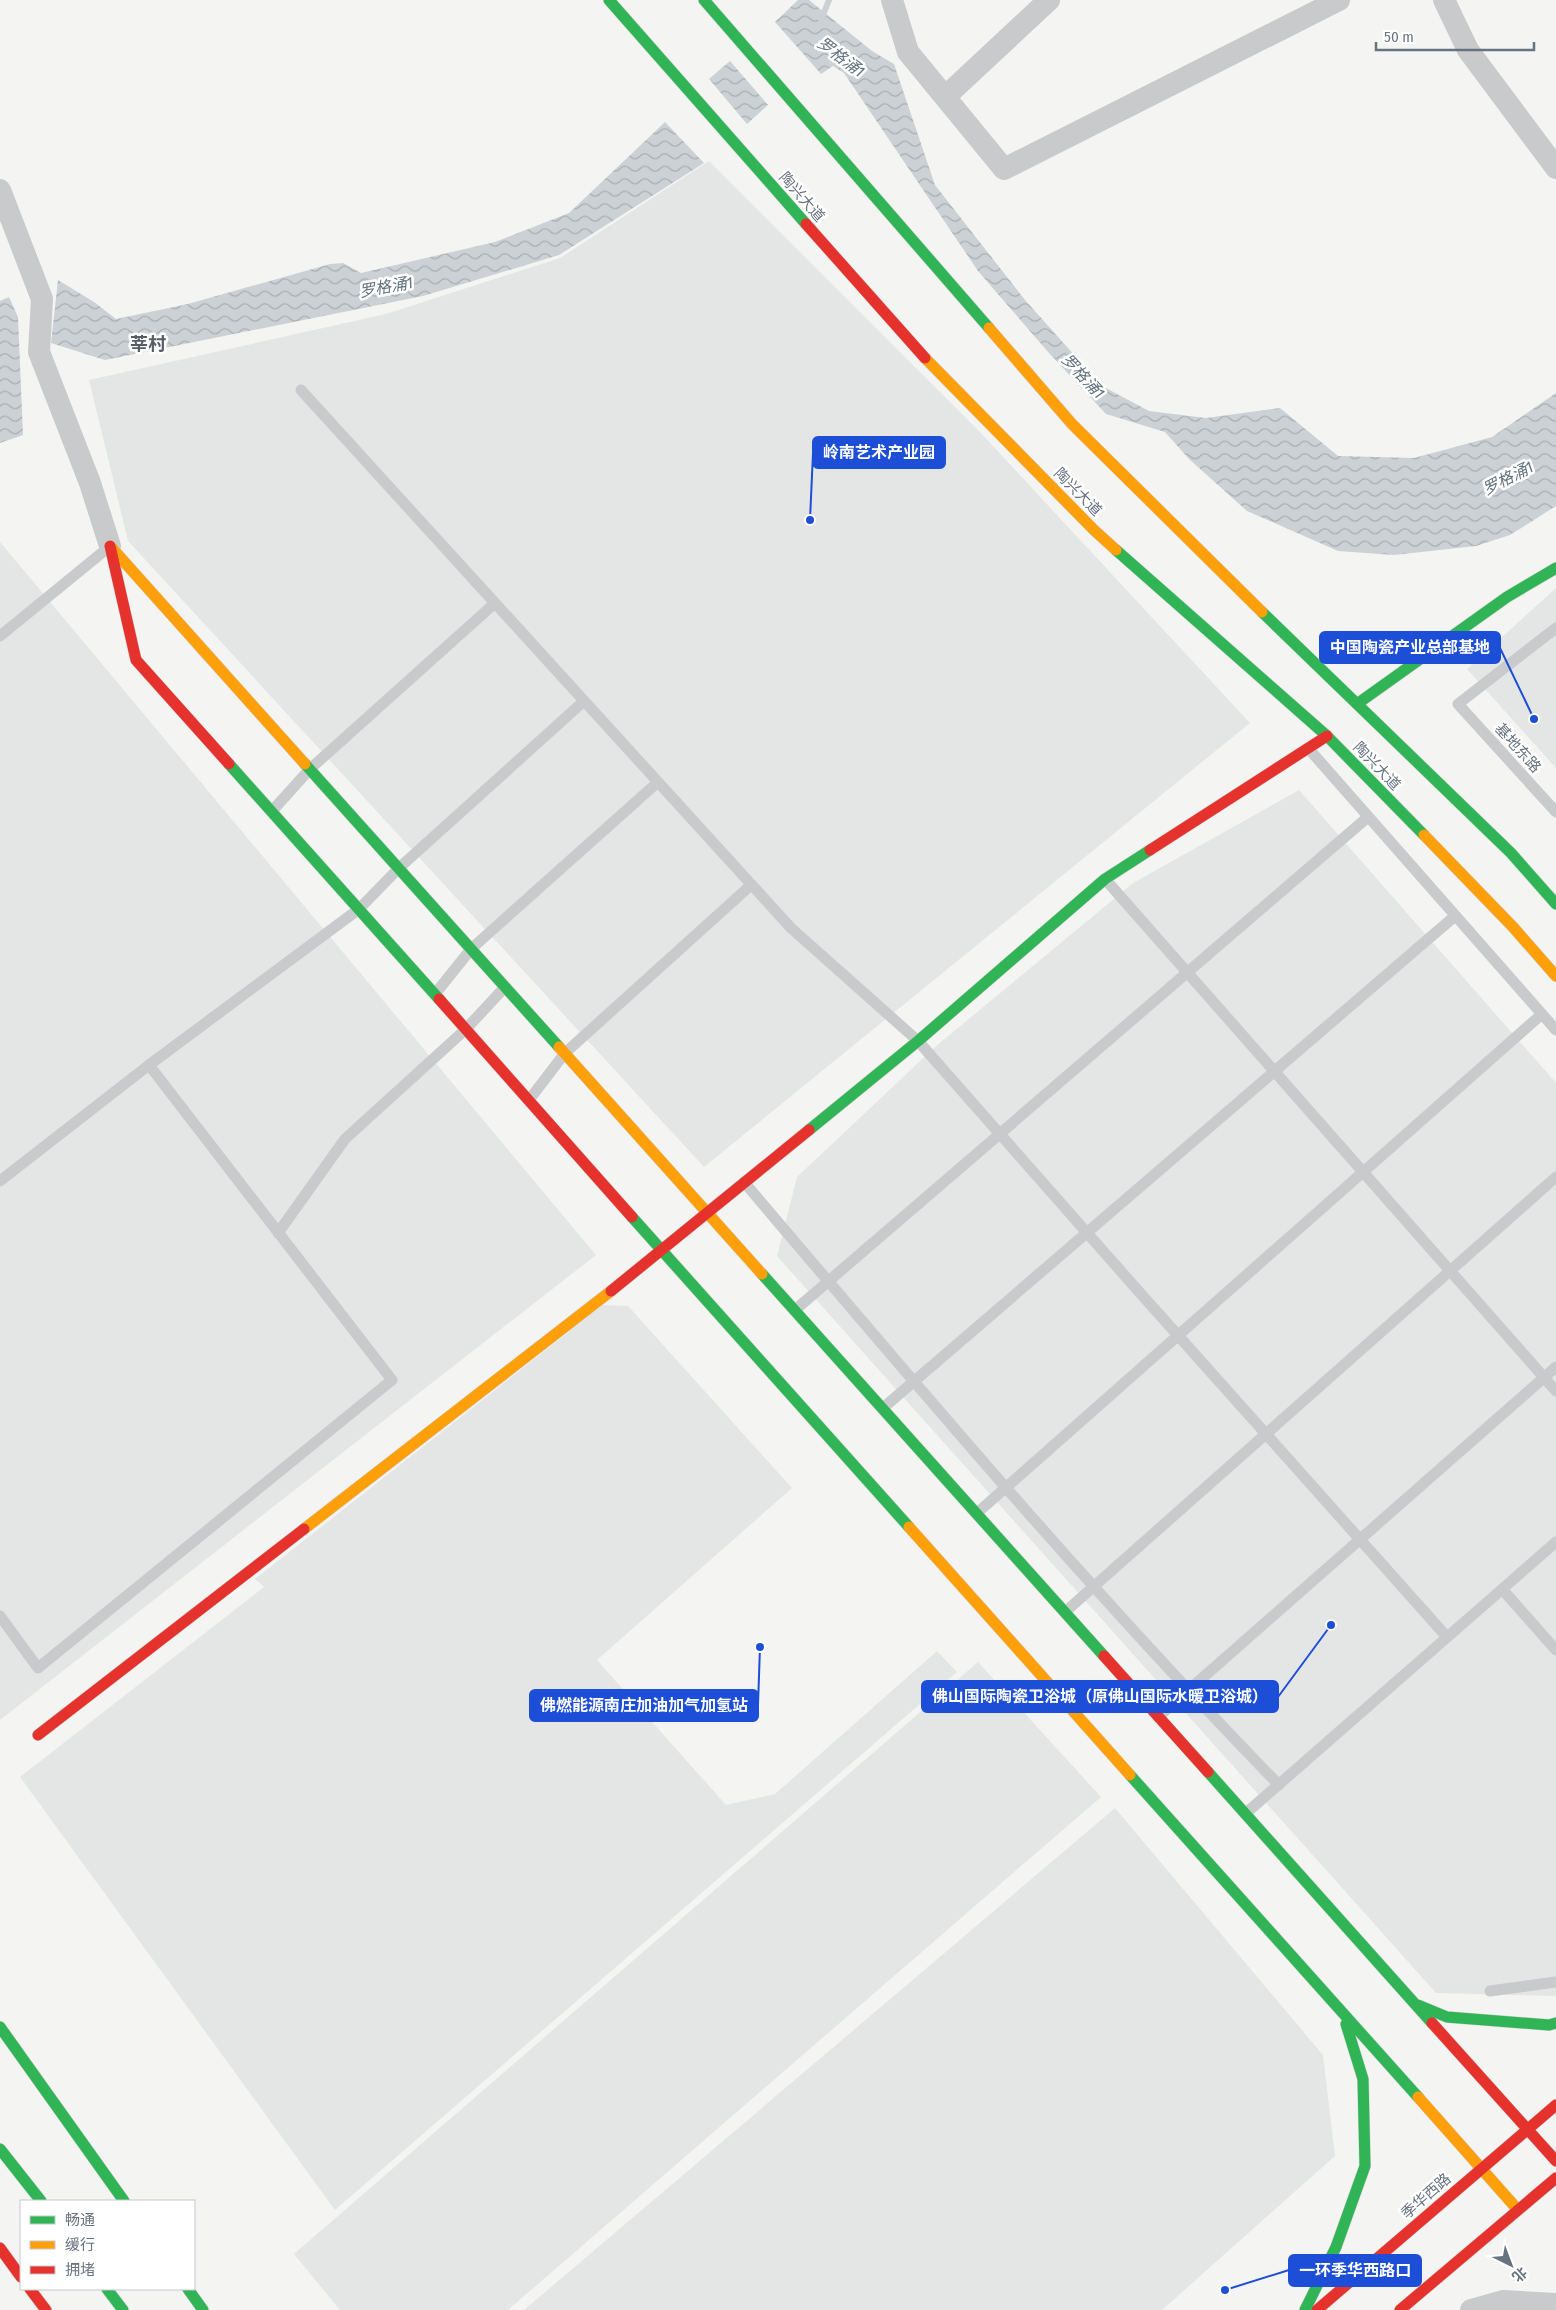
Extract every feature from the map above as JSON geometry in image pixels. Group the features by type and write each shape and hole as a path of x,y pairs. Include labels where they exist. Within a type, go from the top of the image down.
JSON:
{"main road":[{"name":"陶兴大道","path":"609,0 931,365 1094,530 1326,736 1513,927 1556,976"},
{"name":"陶兴大道","path":"704,0 1072,424 1193,546 1510,852 1556,904"},
{"path":"110,546 1556,2161"},
{"path":"110,546 136,660 1518,2210"},
{"path":"1357,704 1507,597 1556,568"},
{"path":"38,1735 663,1250 918,1041 1105,879 1326,736"},
{"path":"1412,2002 1447,2017 1549,2025 1556,2023"},
{"path":"1305,2310 1336,2247 1365,2166 1363,2079 1342,2013"},
{"path":"0,2027 123,2200"},
{"name":"季华西路","path":"1317,2310 1556,2105"},
{"path":"0,2149 40,2200"},
{"path":"1400,2310 1556,2178"},
{"path":"0,2248 20,2276"},
{"path":"31,2290 46,2310"},
{"path":"108,2290 123,2310"},
{"path":"189,2290 204,2310"}],"street":[{"path":"892,0 908,52 1004,169 1339,0"},
{"path":"945,97 1049,0"},
{"path":"1444,0 1468,50 1556,168"},
{"path":"0,190 42,299 39,352 90,483 110,546"},
{"path":"1471,2310 1503,2301 1556,2304"}],"lane":[{"path":"301,390 791,928 918,1041 1178,1336 1448,1637"},
{"path":"0,636 110,546"},
{"path":"272,811 310,769 495,603"},
{"name":"基地东路","path":"1556,628 1458,704 1556,812"},
{"path":"0,1181 150,1065 359,908 399,868 584,701"},
{"path":"1307,748 1556,1030"},
{"path":"434,994 472,949 658,782"},
{"path":"795,1310 1368,817"},
{"path":"1105,879 1556,1392"},
{"path":"529,1100 565,1053 752,885"},
{"path":"883,1408 1455,916"},
{"path":"278,1233 345,1139 466,1029 505,987"},
{"path":"976,1513 1542,1014"},
{"path":"0,1616 38,1668 392,1380 150,1065"},
{"path":"1064,1612 1556,1177"},
{"path":"744,1182 914,1382 1093,1586 1188,1691 1279,1785"},
{"path":"1158,1717 1556,1367"},
{"path":"1245,1814 1556,1542"},
{"path":"1502,1589 1556,1650"},
{"path":"1490,1991 1556,1982"}],"shaded area":[{"path":"709,161 979,431 1250,723 704,1167 128,541 89,380 386,314 560,258"},
{"path":"0,542 596,1255 0,1720"},
{"path":"1556,588 1556,768 1467,669"},
{"path":"1299,790 1556,1083 1556,1996 1436,1993 777,1256 797,1177 935,1047 1133,883"},
{"path":"603,1305 628,1306 792,1488 597,1660 726,1805 775,1794 937,1651 957,1672 335,2210 20,1777 264,1587 255,1579"},
{"path":"978,1662 1101,1797 508,2310 340,2310 294,2254"},
{"path":"1115,1808 1323,2055 1335,2156 1162,2310 524,2310"}],"water":[{"name":"罗格涌1","path":"798,0 809,0 872,51 894,64 935,185 1025,300 1102,386 1149,411 1206,418 1280,408 1338,456 1414,458 1492,437 1556,393 1556,506 1510,535 1476,546 1394,555 1338,551 1247,511 1189,459 1165,432 1106,414 1049,353 978,271 844,73 833,66 821,74 775,22"},
{"path":"730,61 768,105 747,124 709,79"},
{"name":"罗格涌1","path":"665,122 704,163 559,255 423,296 105,360 51,343 58,280 94,302 116,319 188,304 330,264 343,263 361,273 495,242 569,213"},
{"path":"9,297 18,317 23,435 0,443 0,301"}],"waterway":[{"path":"821,20 829,0"}],"traffic: fast":[{"path":"609,0 806,224"},
{"path":"704,0 989,328"},
{"path":"1116,550 1327,736 1424,835"},
{"path":"1357,704 1507,597 1556,568"},
{"path":"1262,612 1511,853 1556,904"},
{"path":"229,764 439,999"},
{"path":"305,764 559,1047"},
{"path":"809,1130 918,1041 1105,879 1150,850"},
{"path":"632,1217 909,1527"},
{"path":"762,1274 1104,1656"},
{"path":"1208,1772 1432,2023"},
{"path":"1130,1775 1418,2097"},
{"path":"1418,2005 1447,2017 1549,2025 1556,2023"},
{"path":"1305,2310 1336,2247 1365,2166 1363,2079 1346,2024"},
{"path":"0,2027 123,2200"},
{"path":"0,2149 40,2200"},
{"path":"108,2290 123,2310"},
{"path":"189,2290 203,2310"}],"traffic: slow":[{"path":"989,328 1072,424 1262,612"},
{"path":"925,358 1116,550"},
{"path":"111,547 305,764"},
{"path":"1424,835 1513,927 1556,976"},
{"path":"559,1047 762,1274"},
{"path":"304,1529 611,1291"},
{"path":"909,1527 1130,1775"},
{"path":"1418,2097 1518,2210"}],"traffic: jam":[{"path":"806,224 925,358"},
{"path":"110,546 136,660 229,764"},
{"path":"1150,850 1327,736"},
{"path":"439,999 632,1217"},
{"path":"611,1291 809,1130"},
{"path":"38,1735 304,1529"},
{"path":"1104,1656 1208,1772"},
{"path":"1432,2023 1556,2161"},
{"path":"1317,2310 1556,2105"},
{"path":"1400,2310 1556,2178"},
{"path":"0,2248 20,2276"},
{"path":"31,2290 46,2310"}],"place":[{"name":"岭南艺术产业园","path":"810,520"},
{"name":"中国陶瓷产业总部基地","path":"1534,719"},
{"name":"佛山国际陶瓷卫浴城（原佛山国际水暖卫浴城）","path":"1331,1625"},
{"name":"佛燃能源南庄加油加气加氢站","path":"760,1647"},
{"name":"一环季华西路口","path":"1225,2290"}],"district":[{"name":"莘村","path":"148,344"}]}
